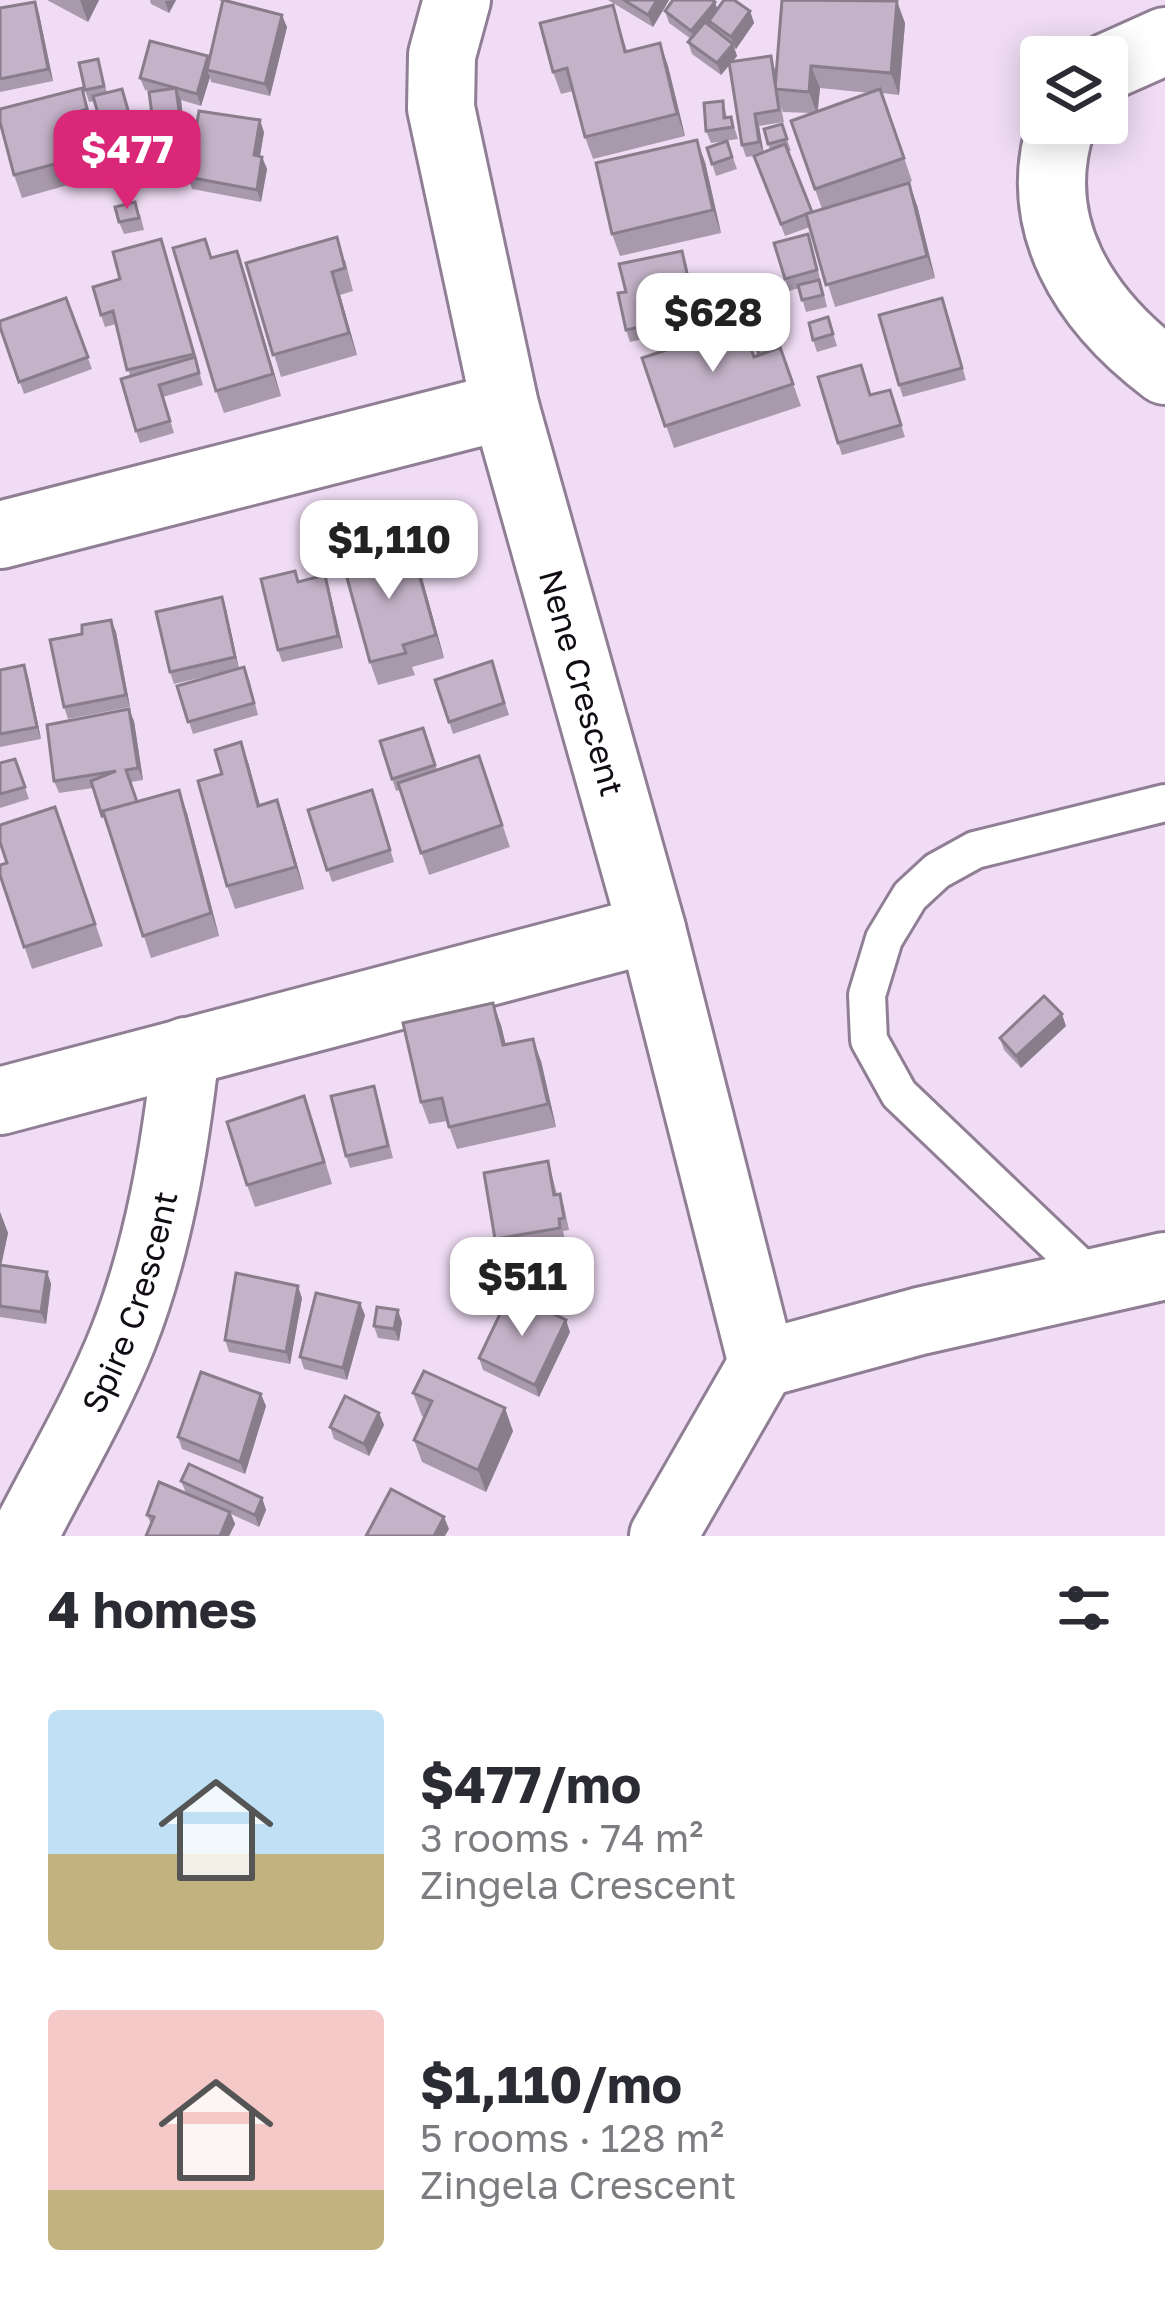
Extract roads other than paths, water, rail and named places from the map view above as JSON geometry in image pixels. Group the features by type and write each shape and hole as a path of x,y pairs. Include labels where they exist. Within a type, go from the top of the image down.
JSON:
{"street":[{"name":"Nene Crescent","path":"457,0 442,55 441,108 505,406 652,929 762,1364"},
{"path":"1128,58 1165,41"},
{"path":"1055,144 1051,157 1052,218 1080,282 1119,333 1165,371"},
{"path":"0,535 505,406"},
{"path":"0,1101 652,929"},
{"name":"Spire Crescent","path":"24,1536 122,1340 176,1137 186,1051"},
{"path":"663,1536 762,1364 1165,1266"}],"lane":[{"path":"1096,1282 899,1094 869,1040 866,995 884,939 910,896 937,871 975,850 1165,803"}]}
